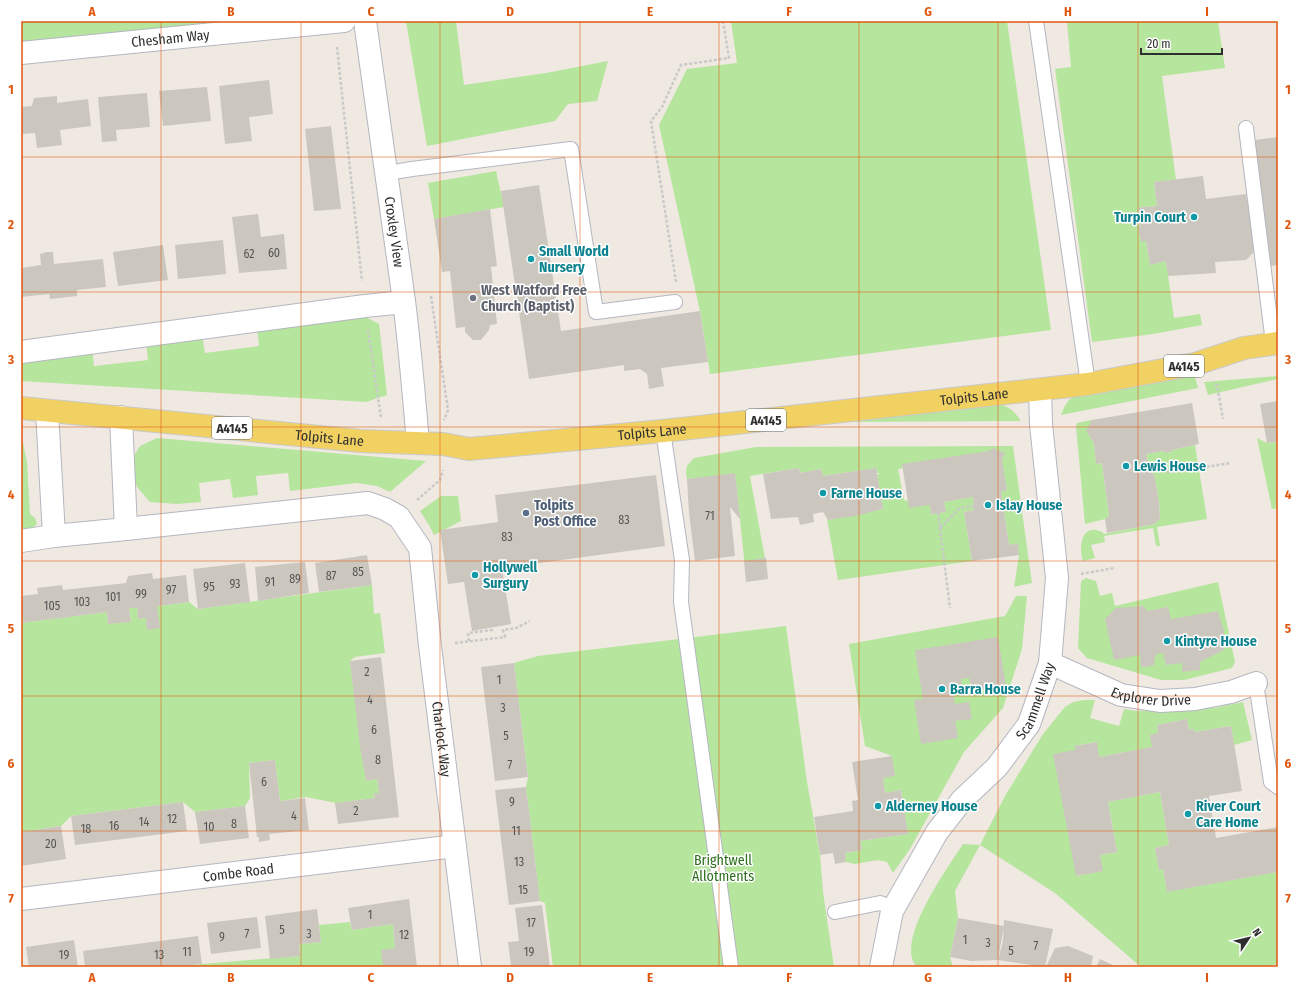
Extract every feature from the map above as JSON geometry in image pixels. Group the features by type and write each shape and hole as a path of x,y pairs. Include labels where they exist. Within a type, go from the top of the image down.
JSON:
{"main road":[{"name":"Tolpits Lane","path":"21,408 361,441 443,444 469,449 663,431 1088,384 1195,364 1244,348 1276,343"}],"street":[{"name":"Croxley View","path":"365,21 404,302 418,443"},
{"name":"Chesham Way","path":"21,53 339,22"},
{"path":"21,352 404,302"},
{"name":"Scammell Way","path":"881,967 892,911 937,832 962,800 998,767 1029,724 1050,663 1057,578 1041,424 1040,390"},
{"path":"47,411 54,536"},
{"path":"121,418 126,529"},
{"path":"21,541 54,536 368,503 385,509 399,517"},
{"name":"Charlock Way","path":"399,517 420,548 430,646 470,967"},
{"name":"Explorer Drive","path":"1050,663 1121,695 1160,701 1196,699 1231,692 1256,683"},
{"name":"Combe Road","path":"21,899 455,846"}],"lane":[{"path":"1036,21 1088,384"},
{"path":"1246,128 1276,343"},
{"path":"387,172 571,149 596,312 671,302"},
{"path":"663,431 682,560 681,602 731,967"},
{"path":"1256,683 1271,782 1278,787"},
{"path":"835,912 880,903 894,908"}],"path":[{"path":"671,302 677,284 651,120 662,107 681,65 729,58 724,21"},
{"path":"339,22 365,306 385,442"},
{"path":"1212,386 1217,385 1223,419"},
{"path":"1162,471 1172,472 1230,463"},
{"path":"399,517 440,480 444,468"},
{"path":"940,529 960,508 974,506"},
{"path":"938,513 950,608"},
{"path":"1057,578 1114,568"},
{"path":"430,646 505,637 504,630 516,628 530,621"},
{"path":"469,641 468,633 492,630 492,628"}],"green space":[{"path":"21,21 211,21 212,23 21,43"},
{"path":"406,21 456,21 464,85 546,73 608,61 597,101 568,104 555,121 427,146"},
{"path":"731,21 1007,21 1051,330 710,374 700,311 659,125 687,69 737,63"},
{"path":"1067,21 1218,21 1225,68 1162,76 1176,180 1154,182 1157,206 1138,208 1141,241 1146,241 1150,265 1166,261 1174,318 1200,314 1202,325 1153,334 1092,342 1055,69 1071,67"},
{"path":"496,171 504,207 434,219 428,183"},
{"path":"360,314 379,324 387,395 366,402 21,381 21,361 92,347 94,366 148,360 146,341 202,334 205,353 259,346 257,327"},
{"path":"1193,370 1198,388 1061,415 1069,400 1084,391"},
{"path":"1278,376 1278,379 1208,395 1204,382"},
{"path":"993,403 1009,408 1021,421 839,422"},
{"path":"1092,420 1088,434 1094,443 1096,464 1102,463 1109,516 1105,519 1085,524 1076,426 1077,423"},
{"path":"21,436 27,462 30,514 35,518 37,524 26,535 21,536"},
{"path":"157,438 426,461 390,492 377,486 357,483 290,491 288,473 256,476 258,495 233,498 230,479 199,483 201,502 177,504 150,502 137,487 132,472 135,454 140,446"},
{"path":"1257,438 1267,443 1278,442 1278,508 1272,509"},
{"path":"1195,445 1207,519 1157,527 1160,546 1156,546 1153,528 1104,536 1105,542 1091,545 1095,558 1083,561 1081,546 1087,532 1096,530 1104,534 1155,524 1160,518 1155,477 1150,469 1146,454 1164,451 1166,453 1172,452 1172,450"},
{"path":"1013,446 1032,583 1014,587 1019,555 1017,544 1009,545 1001,492 1007,489 989,451 898,469 904,500 930,505 931,514 945,512 944,502 973,497 974,510 964,512 972,561 838,580 827,519 883,509 877,475 880,473 877,473 876,468 823,476 821,469 800,473 799,468 750,476 766,564 745,567 735,474 687,479 686,472 687,466 694,458 756,447"},
{"path":"441,496 458,496 461,521 434,535 420,511"},
{"path":"1086,578 1096,581 1100,596 1112,593 1115,606 1218,582 1235,662 1232,668 1184,680 1161,680 1087,658 1078,648 1081,581"},
{"path":"372,585 374,614 380,613 385,653 355,657 350,661 366,781 377,779 379,793 374,793 375,798 336,803 306,797 280,801 275,760 249,763 250,798 245,806 195,812 183,802 71,816 61,826 21,832 21,623 107,612 108,624 131,621 129,608 137,608 138,619 146,618 147,629 157,606 189,602 198,609"},
{"path":"1016,596 1027,596 1022,649 1003,708 964,752 910,849 893,873 887,862 878,860 855,864 846,862 845,853 862,850 860,841 908,834 901,790 885,793 883,778 892,756 865,746 849,644 1005,616"},
{"name":"Brightwell Allotments","path":"786,626 807,782 820,855 823,892 834,967 553,967 545,903 540,901 526,787 528,777 514,663 538,656"},
{"path":"1095,700 1090,718 1119,726 1124,709 1136,711 1214,708 1243,702 1252,740 1234,745 1231,726 1195,732 1194,729 1189,730 1187,719 1157,725 1158,733 1152,747 1099,757 1096,742 1075,746 1076,876 1102,871 1100,855 1117,852 1108,802 1160,792 1169,845 1155,848 1159,870 1163,869 1167,891 1278,872 1278,964 1263,967 1141,967 1055,893 980,845 1005,796 1043,734 1065,707 1073,702"},
{"path":"963,844 980,845 955,891 958,918 950,957 953,967 917,967 911,956 912,941 925,905"},
{"path":"350,922 352,930 393,924 395,948 383,967 181,967 300,956 299,944 321,942 319,925"}],"building":[{"path":"269,80 273,114 249,117 252,141 225,144 219,86"},
{"path":"207,87 211,121 163,126 159,91"},
{"path":"147,93 150,127 116,130 117,141 102,142 98,97"},
{"path":"57,96 57,103 88,99 91,126 60,130 62,145 37,148 35,133 21,134 21,107 32,106 34,98"},
{"path":"331,126 341,209 314,211 305,129"},
{"path":"1278,137 1278,265 1269,266 1255,140"},
{"name":"Turpin Court","path":"1203,176 1206,199 1246,194 1255,251 1246,260 1215,262 1216,273 1168,276 1166,261 1150,265 1146,241 1141,242 1138,227 1140,226 1138,208 1157,206 1154,182"},
{"name":"Small World Nursery","path":"539,185 561,331 700,311 708,362 661,368 664,386 649,389 647,374 640,369 624,371 624,365 529,379 501,191"},
{"name":"West Watford Free Church (Baptist)","path":"490,209 497,266 491,267 497,324 490,325 489,330 481,340 473,340 465,332 465,327 456,328 450,271 442,272 434,219"},
{"path":"258,214 261,237 284,234 287,269 239,273 232,217"},
{"path":"223,240 226,274 178,279 175,245"},
{"path":"163,245 168,280 118,286 113,252"},
{"path":"53,252 54,264 103,259 106,287 77,290 77,296 50,299 49,294 21,297 21,268 41,265 40,254"},
{"path":"1278,401 1278,442 1267,443 1260,404"},
{"name":"Lewis House","path":"1192,403 1199,444 1172,450 1172,452 1166,453 1164,451 1146,454 1150,469 1155,477 1160,518 1155,524 1107,533 1105,519 1109,516 1102,463 1096,464 1094,443 1086,431 1092,420"},
{"name":"Islay House","path":"993,448 1005,453 1002,460 1007,490 1001,492 1009,545 1018,543 1019,555 972,561 964,512 974,510 973,497 944,502 946,512 931,514 930,505 909,508 902,464 989,451"},
{"name":"Farne House","path":"799,468 800,473 821,469 823,476 876,468 883,509 855,516 828,520 823,512 813,514 814,522 800,525 798,517 771,519 763,474"},
{"path":"735,473 740,519 730,507 735,556 695,561 689,513 687,479"},
{"path":"656,475 665,546 502,568 511,624 472,631 464,582 448,584 440,530 498,522 495,495"},
{"path":"367,555 372,585 319,592 315,563"},
{"path":"766,558 768,579 746,582 744,561"},
{"path":"305,562 309,593 258,601 255,567"},
{"path":"245,563 250,602 198,609 193,569"},
{"path":"152,573 153,579 186,575 189,602 157,606 160,628 147,630 146,618 138,619 137,608 129,608 131,622 108,624 107,612 21,623 21,596 38,594 37,588 62,585 63,590 126,583 128,576"},
{"name":"Kintyre House","path":"1144,606 1147,611 1168,607 1171,619 1218,611 1224,631 1224,650 1200,662 1200,670 1182,672 1182,663 1166,665 1163,653 1158,653 1155,657 1154,665 1147,667 1141,667 1140,655 1114,660 1105,619 1116,608"},
{"name":"Barra House","path":"998,637 1006,686 972,692 969,678 961,679 963,691 953,693 955,704 969,702 972,719 955,721 958,738 921,744 914,700 923,699 915,650"},
{"path":"381,657 399,817 338,824 335,803 375,798 374,793 379,793 377,779 366,781 360,747 350,661"},
{"path":"514,663 528,777 495,781 481,667"},
{"name":"River Court Care Home","path":"1187,719 1189,730 1194,729 1195,732 1231,726 1242,791 1209,796 1216,838 1278,827 1278,872 1167,892 1163,869 1159,870 1155,848 1169,845 1160,792 1108,802 1117,852 1100,855 1103,871 1076,876 1053,754 1075,750 1075,746 1097,742 1099,757 1152,747 1150,735 1158,733 1157,725"},
{"name":"Alderney House","path":"892,756 895,776 883,778 885,793 901,790 908,834 860,841 862,850 845,853 846,862 835,864 833,853 820,855 814,817 853,811 852,801 858,800 852,762"},
{"path":"275,760 280,801 305,798 309,830 269,834 270,840 259,842 259,837 257,837 249,763"},
{"path":"526,787 540,901 509,905 495,790"},
{"path":"183,802 187,831 75,845 71,816"},
{"path":"245,806 249,838 200,844 195,812"},
{"path":"61,826 66,859 21,866 21,832"},
{"path":"409,899 417,967 383,967 381,950 395,948 393,924 352,930 348,908"},
{"path":"542,905 550,967 523,967 522,965 511,966 508,942 519,941 515,908"},
{"path":"317,909 321,942 299,944 300,956 270,959 265,916"},
{"path":"257,917 261,948 211,954 207,923"},
{"path":"958,918 1004,926 1004,920 1053,929 1045,967 998,960 971,961 950,957","holes":["1004,928 1003,941 998,960"]},
{"path":"198,936 202,964 181,967 85,967 83,951"},
{"path":"74,940 78,967 29,967 26,947"},
{"path":"1068,946 1093,956 1091,967 1046,967 1055,948"},
{"path":"1100,959 1117,967 1096,967"}],"place":[{"name":"Turpin Court","path":"1194,217"},
{"name":"Small World Nursery","path":"531,259"},
{"name":"West Watford Free Church (Baptist)","path":"473,298"},
{"name":"Lewis House","path":"1126,466"},
{"name":"Farne House","path":"823,493"},
{"name":"Islay House","path":"988,505"},
{"name":"Tolpits Post Office","path":"526,513"},
{"name":"Hollywell Surgury","path":"475,575"},
{"name":"Kintyre House","path":"1167,641"},
{"name":"Barra House","path":"942,689"},
{"name":"Alderney House","path":"878,806"},
{"name":"River Court Care Home","path":"1188,814"}]}
